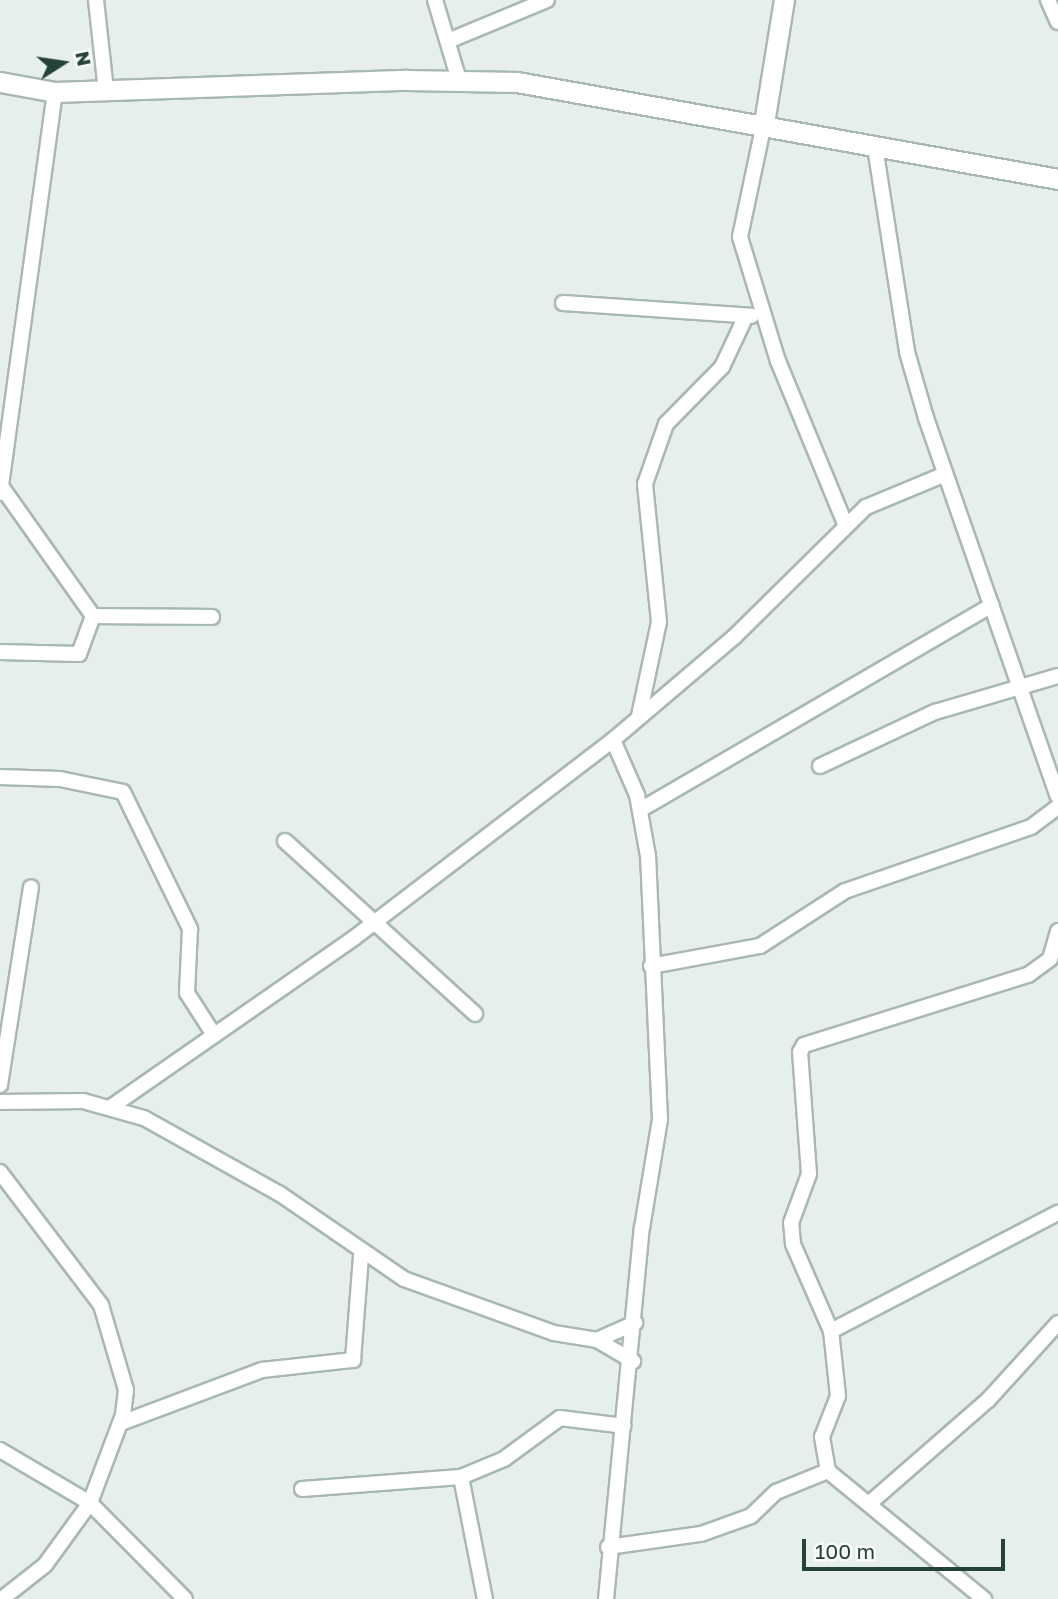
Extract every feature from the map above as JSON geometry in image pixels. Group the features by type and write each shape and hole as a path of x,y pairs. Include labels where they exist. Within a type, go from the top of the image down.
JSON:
{"street":[{"path":"96,0 106,90"},
{"path":"435,0 458,80"},
{"path":"447,41 547,0"},
{"path":"784,0 764,123 739,226 760,313 846,526"},
{"path":"1048,0 1058,22"},
{"path":"0,82 55,92 458,80 550,86 1058,178"},
{"path":"0,493 55,92"},
{"path":"876,147 907,352 943,475 992,605 1058,796"},
{"path":"563,303 636,304 744,320 760,313"},
{"path":"639,716 659,622 645,484 667,424 722,368 744,320"},
{"path":"111,1107 377,920 614,740 734,637 846,526 883,494 943,475"},
{"path":"1,486 93,616"},
{"path":"640,810 992,605"},
{"path":"93,616 212,617"},
{"path":"0,652 79,654 93,616"},
{"path":"820,766 935,712 1020,684 1058,676"},
{"path":"606,1599 608,1546 633,1361 642,1228 660,1119 651,966 652,904 640,810 614,740"},
{"path":"0,777 60,779 123,792 190,929 187,993 214,1035"},
{"path":"651,966 760,946 845,891 1031,827 1058,807"},
{"path":"285,841 377,920 475,1014"},
{"path":"0,1085 31,887"},
{"path":"984,1599 871,1502 828,1471 821,1437 838,1396 831,1331 793,1244 791,1223 809,1174 800,1052 804,1045 1028,975 1050,959 1058,931"},
{"path":"0,1102 83,1101 144,1118 280,1194 361,1255 449,1297 597,1340 633,1361"},
{"path":"0,1172 102,1305 123,1377 121,1423 90,1503 44,1565 2,1599"},
{"path":"831,1331 1058,1213"},
{"path":"121,1423 262,1370 353,1360 361,1255"},
{"path":"597,1340 635,1323"},
{"path":"871,1502 988,1400 1058,1323"},
{"path":"302,1489 461,1477 504,1459 560,1418 624,1426"},
{"path":"0,1450 90,1503 185,1599"},
{"path":"608,1546 701,1534 751,1516 776,1492 828,1471"},
{"path":"461,1477 485,1599"}]}
